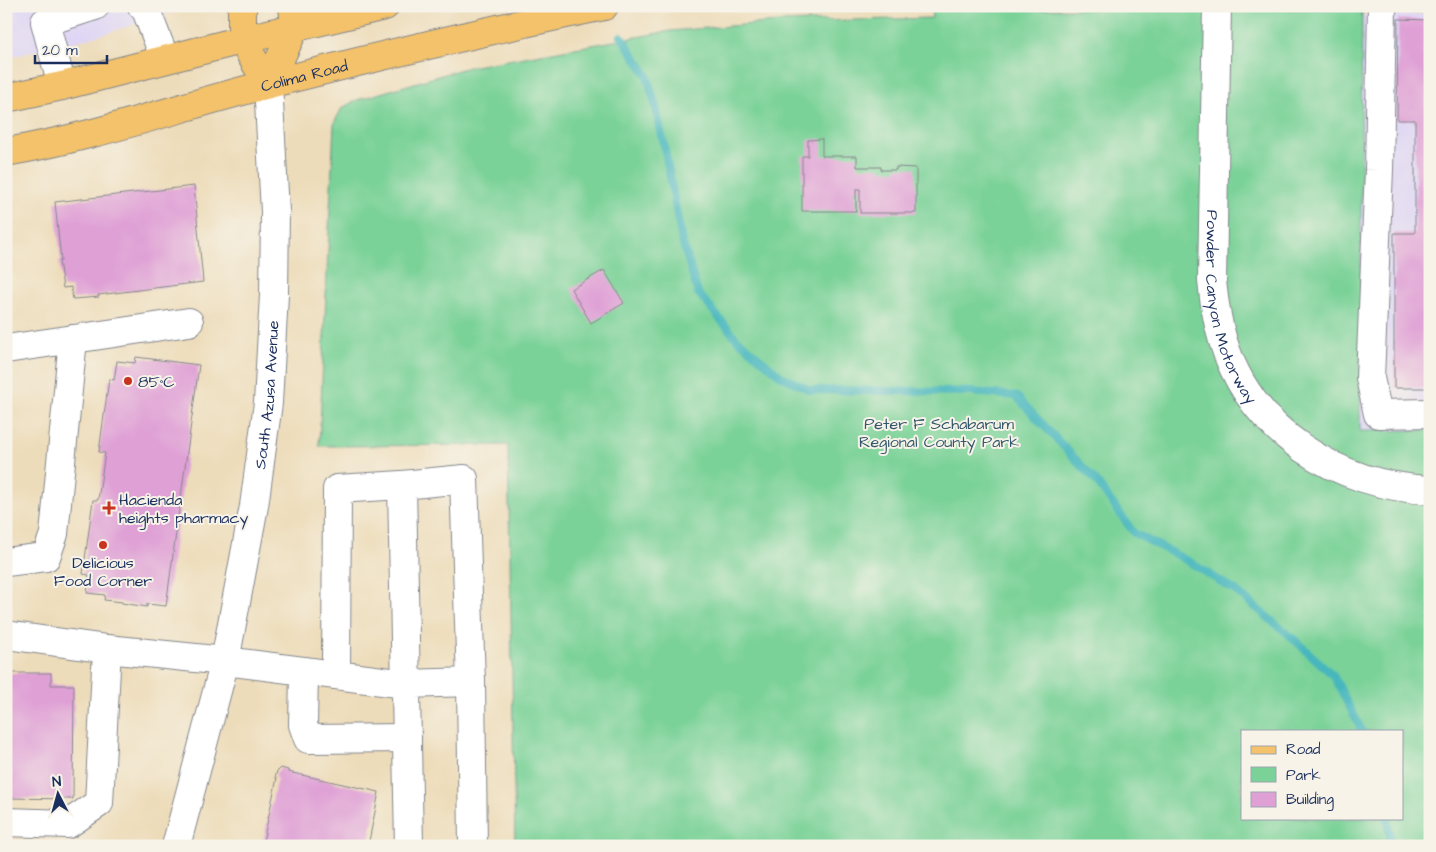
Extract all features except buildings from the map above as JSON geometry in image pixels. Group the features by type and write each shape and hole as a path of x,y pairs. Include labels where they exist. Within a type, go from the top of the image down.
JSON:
{"main road":[{"path":"242,6 242,40"},
{"path":"6,98 62,86 242,40 294,17 385,6"},
{"name":"Colima Road","path":"6,152 123,126 268,84 604,6"},
{"name":"South Azusa Avenue","path":"268,84 294,17"},
{"name":"South Azusa Avenue","path":"242,40 268,84"}],"street":[{"path":"62,86 45,22 95,6"},
{"path":"142,6 146,10 165,59"},
{"name":"Powder Canyon Motorway","path":"1217,6 1212,281 1223,343 1244,386 1274,425 1290,440 1337,469 1370,481 1406,489 1430,490"},
{"path":"1382,6 1379,170 1370,378 1378,414 1430,413"},
{"name":"South Azusa Avenue","path":"176,846 225,660 254,506 268,403 274,295 275,222 268,84"},
{"path":"6,349 189,322"},
{"path":"6,562 46,557 54,534 73,339"},
{"path":"336,675 337,489 464,479 471,682 473,846"},
{"path":"402,485 409,846"},
{"path":"6,635 107,649 225,660 406,684 471,682"},
{"path":"6,822 68,824 99,803 107,649"},
{"path":"304,671 303,726 308,739 406,738"}],"shaded area":[{"path":"6,6 187,6 184,9 87,39 6,58"},
{"path":"1430,14 1430,438 1356,439 1363,15"}],"green space":[{"name":"Peter F Schabarum Regional County Park","path":"931,9 1362,9 1360,431 1430,430 1430,846 515,846 508,445 319,446 334,123 342,108 357,100 469,67 670,31 778,22 932,18"}],"waterway":[{"path":"621,36 647,75 663,140 682,241 698,293 737,339 781,376 810,390 972,392 1016,396 1096,481 1134,533 1188,561 1237,592 1288,634 1333,675 1361,730"},
{"path":"1387,820 1390,836 1389,846"}],"place":[{"name":"85°C","path":"128,381"},
{"name":"Hacienda heights pharmacy","path":"109,508"},
{"name":"Delicious Food Corner","path":"103,545"}]}
